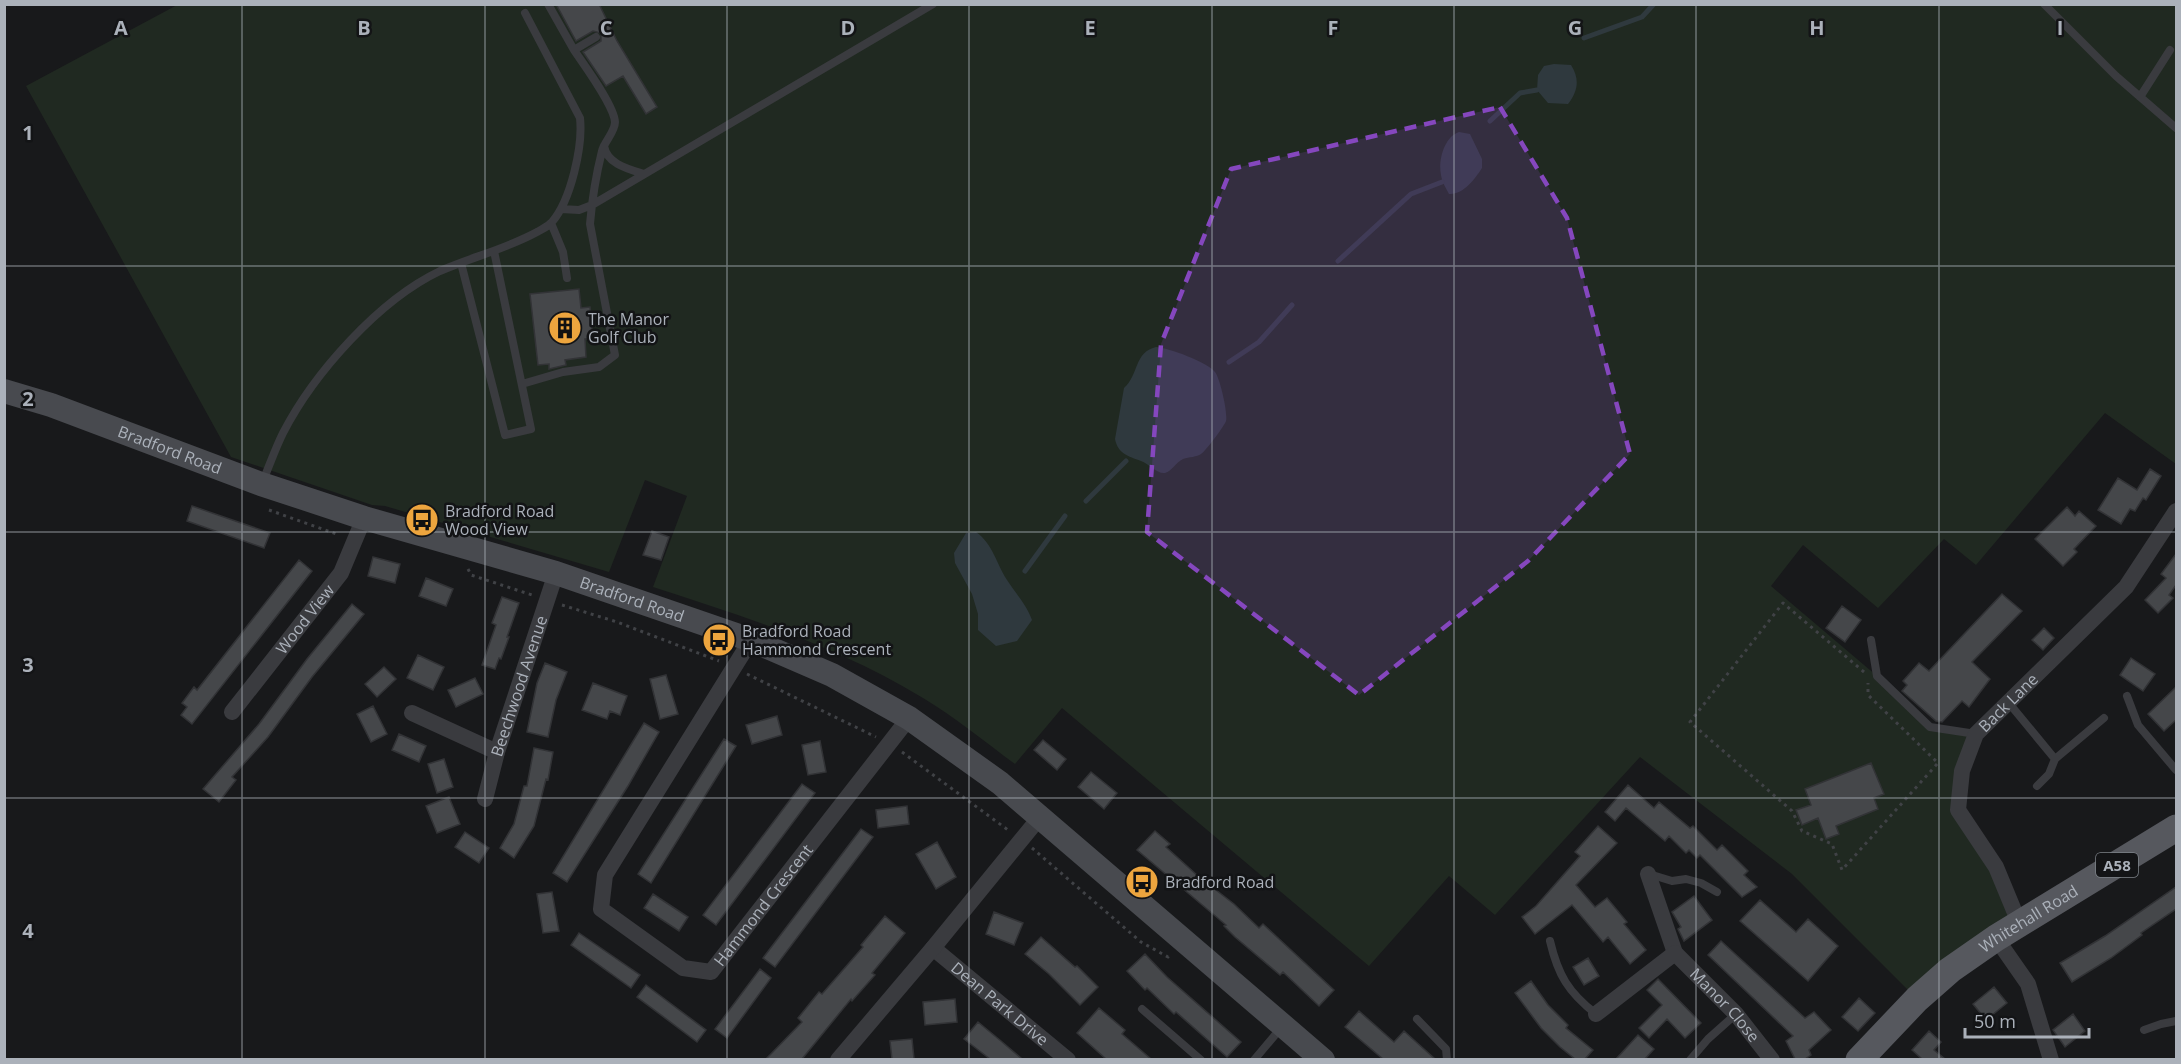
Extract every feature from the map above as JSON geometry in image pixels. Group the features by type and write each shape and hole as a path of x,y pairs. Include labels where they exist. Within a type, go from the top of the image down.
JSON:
{"main road":[{"name":"Bradford Road","path":"4,391 51,405 261,484 364,518 556,573 751,640 832,675 909,718 1000,783 1323,1059"},
{"name":"Whitehall Road","path":"1859,1059 1917,999 1950,970 1996,938 2176,828"}],"street":[{"name":"Back Lane","path":"2019,925 1996,867 1958,810 1962,771 1976,734 2126,587 2176,511"},
{"name":"Wood View","path":"232,712 341,573 364,518"},
{"name":"Beechwood Avenue","path":"485,799 497,752 556,573"},
{"name":"Hammond Crescent","path":"751,640 605,875 601,909 683,968 711,972 909,718"},
{"path":"411,713 497,752"},
{"path":"839,1059 1040,817"},
{"name":"Manor Close","path":"1648,874 1675,953 1736,1014 1772,1059"},
{"path":"1996,938 2028,984 2051,1059"},
{"name":"Dean Park Drive","path":"933,948 1068,1059"},
{"path":"1596,1014 1675,953"}],"lane":[{"path":"522,384 563,372 599,367 615,355 590,225 604,145 614,128 613,116 602,93 548,4"},
{"path":"561,209 579,210 592,205 933,4"},
{"path":"2044,4 2116,76 2176,128"},
{"path":"261,484 296,410 362,328 411,287 440,271 510,245 552,223 561,209 577,165 582,130 580,118 525,13"},
{"path":"574,50 596,37"},
{"path":"2140,98 2170,50"},
{"path":"604,145 606,153 615,163 644,174"},
{"path":"552,223 563,252 567,278"},
{"path":"461,263 506,435 531,429 494,251"},
{"path":"1871,640 1877,676 1930,727 1976,734"},
{"path":"2127,696 2138,725 2176,771"},
{"path":"2008,701 2055,759"},
{"path":"2037,786 2049,774 2055,759 2104,718"},
{"path":"1648,874 1672,881 1686,879 1701,883 1717,892"},
{"path":"1550,941 1556,965 1563,980 1581,1002 1596,1014"},
{"path":"1142,1009 1202,1059"},
{"path":"1690,1059 1736,1014"},
{"path":"1417,1019 1446,1049 1447,1059"},
{"path":"2144,1030 2176,1021"},
{"path":"1254,1059 1283,1025"}],"path":[{"path":"454,545 471,574 657,637 735,668 890,744 1021,839 1141,942 1168,957 1182,940"},
{"path":"1783,603 1873,679 1868,682 1868,695 1938,763 1842,870 1832,844 1802,831 1792,811 1690,722 1783,603"}],"highlighted area":[{"path":"1500,107 1567,218 1630,454 1528,561 1359,695 1147,532 1161,344 1231,169"}],"shaded area":[{"path":"179,4 2176,5 2176,464 2105,413 1976,565 1944,539 1878,608 1803,545 1771,586 1877,676 1930,727 1976,734 1958,810 2020,925 1917,999 1792,874 1640,757 1495,915 1449,876 1369,966 1062,708 1015,764 935,705 858,663 757,622 653,587 687,496 645,480 609,572 385,506 372,505 231,457 26,86"},
{"path":"1571,65 1576,75 1576,90 1568,104 1548,103 1537,90 1538,75 1544,66"},
{"path":"1459,132 1470,134 1482,159 1482,168 1464,189 1449,194 1440,169 1441,157 1449,139"},
{"path":"1156,347 1187,356 1215,372 1225,404 1226,417 1222,428 1203,452 1183,459 1165,473 1124,454 1118,448 1115,439 1124,388 1129,383 1140,359"},
{"path":"976,532 990,548 1003,574 1032,620 1017,641 996,646 978,630 978,614 972,594 955,563 954,553 966,533"}],"building":[{"path":"556,4 599,4 617,41 657,107 646,114 623,76 606,86 583,52 601,41 601,33 593,31 576,41"},
{"name":"The Manor Golf Club","path":"579,289 581,308 590,307 593,339 585,339 586,357 565,360 566,365 549,369 549,364 538,365 530,294"},
{"path":"2150,469 2161,476 2146,500 2143,498 2135,511 2130,509 2121,524 2098,510 2118,478 2137,490"},
{"path":"192,506 270,533 264,548 187,521"},
{"path":"2067,507 2075,516 2079,511 2096,526 2074,549 2077,552 2063,566 2035,539"},
{"path":"652,531 669,537 661,560 643,555"},
{"path":"2176,554 2176,585 2169,595 2173,598 2158,613 2145,600 2166,578 2161,574"},
{"path":"373,557 400,564 395,583 368,576"},
{"path":"299,560 312,571 192,724 181,715 187,707 182,703 194,687 197,690"},
{"path":"426,578 453,589 446,606 419,596"},
{"path":"2002,594 2022,611 1972,662 1990,679 1969,707 1962,701 1942,722 1936,721 1902,691 1907,685 1903,681 1919,663 1929,671"},
{"path":"502,597 519,603 501,659 499,658 495,669 482,665 496,625 492,623"},
{"path":"352,604 364,614 312,677 268,737 232,777 236,780 219,802 203,789 259,724 307,659"},
{"path":"1842,606 1861,620 1845,642 1826,628"},
{"path":"2044,628 2054,638 2043,650 2032,640"},
{"path":"418,655 444,667 433,690 407,678"},
{"path":"2131,658 2155,674 2143,691 2120,675"},
{"path":"545,663 567,672 556,700 548,737 527,732 537,683"},
{"path":"384,667 396,679 377,697 365,684"},
{"path":"666,675 678,714 660,719 650,679"},
{"path":"475,678 483,694 456,707 448,690"},
{"path":"593,683 627,696 620,715 610,711 607,719 582,710"},
{"path":"2176,687 2176,720 2164,731 2148,714"},
{"path":"373,706 387,734 371,742 357,714"},
{"path":"777,716 782,735 752,744 746,725"},
{"path":"644,723 659,732 628,786 567,882 553,873"},
{"path":"399,734 426,746 419,762 392,750"},
{"path":"724,739 736,746 651,883 638,874"},
{"path":"1043,740 1066,759 1057,770 1034,750"},
{"path":"820,741 826,772 808,775 802,745"},
{"path":"534,748 553,752 548,780 546,779 534,826 514,858 500,848 514,824 524,786 527,786"},
{"path":"444,759 453,787 437,793 428,764"},
{"path":"1871,763 1884,794 1874,798 1878,809 1836,826 1839,834 1826,839 1818,818 1802,825 1796,810 1811,805 1805,789"},
{"path":"1091,772 1117,793 1104,809 1078,787"},
{"path":"802,784 815,793 716,925 703,915"},
{"path":"1628,785 1654,808 1659,802 1690,828 1693,826 1717,850 1722,845 1748,871 1744,875 1757,887 1742,897 1700,855 1697,858 1689,850 1686,853 1669,836 1665,841 1626,808 1615,821 1605,812"},
{"path":"449,797 460,824 437,833 426,806"},
{"path":"907,806 909,824 878,828 876,810"},
{"path":"1598,826 1617,843 1576,885 1595,907 1607,898 1627,922 1624,924 1646,950 1630,964 1608,937 1603,942 1572,905 1535,934 1522,917 1536,906 1580,856 1575,852"},
{"path":"861,829 873,837 775,967 763,958"},
{"path":"1155,831 1170,844 1166,847 1198,876 1234,904 1259,928 1263,924 1334,990 1319,1006 1283,972 1280,975 1235,937 1224,926 1226,925 1137,850"},
{"path":"465,832 489,848 479,863 455,847"},
{"path":"937,842 956,877 936,889 916,854"},
{"path":"2176,887 2176,909 2141,933 2142,935 2111,958 2072,982 2060,963 2105,936"},
{"path":"552,892 559,931 543,933 537,894"},
{"path":"653,894 688,917 679,931 644,908"},
{"path":"1694,896 1712,920 1684,941 1678,929 1681,927 1672,912"},
{"path":"1760,900 1796,932 1808,919 1838,946 1808,981 1740,921"},
{"path":"994,912 1023,923 1014,945 986,934"},
{"path":"885,916 905,933 872,973 875,975 852,1001 851,999 802,1059 766,1059 802,1022 798,1018 819,992 822,994 863,947 861,945"},
{"path":"579,933 640,975 631,988 571,945"},
{"path":"1041,937 1075,967 1077,966 1098,987 1080,1005 1025,954"},
{"path":"1721,941 1805,1018 1814,1012 1831,1030 1809,1050 1811,1055 1805,1059 1795,1059 1786,1041 1793,1036 1708,955"},
{"path":"1145,954 1167,977 1241,1042 1227,1057 1176,1012 1174,1014 1147,988 1145,990 1127,971"},
{"path":"1588,958 1599,976 1584,985 1573,967"},
{"path":"760,969 771,978 727,1038 715,1029"},
{"path":"1658,979 1701,1023 1685,1038 1667,1019 1649,1038 1639,1028 1662,1005 1647,990"},
{"path":"1531,981 1548,1005 1568,1025 1566,1028 1593,1050 1585,1059 1575,1059 1560,1047 1541,1028 1515,993"},
{"path":"646,985 706,1030 697,1042 637,997"},
{"path":"1994,987 2007,1003 1986,1020 1973,1004"},
{"path":"1859,998 1875,1013 1858,1031 1842,1017"},
{"path":"955,999 957,1022 925,1025 923,1002"},
{"path":"1099,1008 1125,1030 1122,1034 1151,1059 1106,1059 1077,1033"},
{"path":"1359,1011 1394,1042 1404,1031 1435,1059 1383,1059 1345,1027"},
{"path":"2073,1014 2085,1031 2065,1047 2053,1030"},
{"path":"978,1022 1022,1059 990,1059 964,1039"},
{"path":"1929,1031 1941,1042 1934,1050 1945,1059 1922,1059 1912,1050"},
{"path":"1638,1035 1654,1049 1645,1059 1616,1059"},
{"path":"912,1039 914,1059 892,1059 890,1041"}],"waterway":[{"path":"1584,38 1642,17 1654,4"},
{"path":"1490,121 1520,93 1537,90"},
{"path":"1338,261 1411,194 1442,182"},
{"path":"1229,362 1259,342 1292,305"},
{"path":"1086,501 1126,461"},
{"path":"1025,571 1065,516"}],"place":[{"name":"The Manor Golf Club","path":"565,328"},
{"name":"Bradford Road Wood View","path":"422,520"},
{"name":"Bradford Road Hammond Crescent","path":"719,640"},
{"name":"Bradford Road","path":"1142,882"}]}
